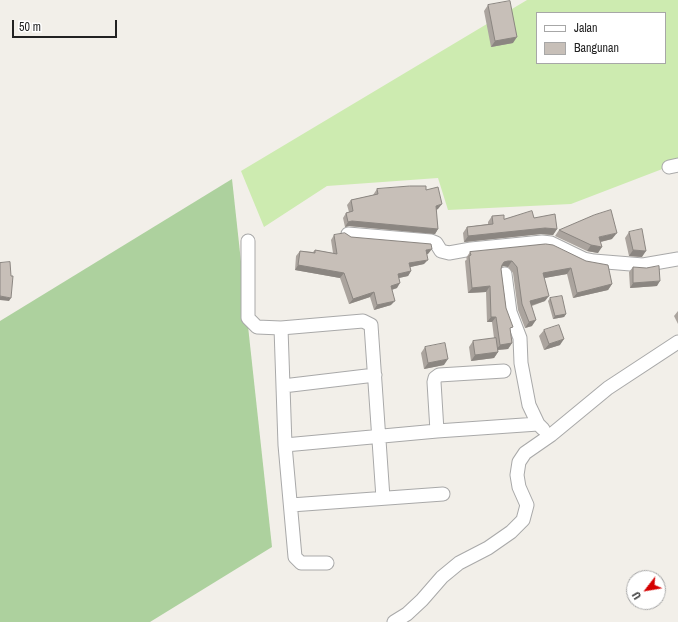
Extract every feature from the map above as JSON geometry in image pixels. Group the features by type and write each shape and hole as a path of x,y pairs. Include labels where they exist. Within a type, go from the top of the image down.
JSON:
{"street":[{"path":"348,234 431,241 436,242 441,250 449,253 471,249 542,242 551,244 577,256 594,261 643,265 678,259"},
{"path":"248,241 248,318 257,327 281,328 363,321 371,325 380,437 383,498"},
{"path":"504,274 510,312 520,338 521,364 528,399 538,424 551,435"},
{"path":"281,328 285,444 295,557 301,563 327,563"},
{"path":"394,622 407,614 422,600 442,576 459,563 488,548 511,532 522,520 527,505 519,487 517,475 519,462 525,453 551,435 608,388 678,342"},
{"path":"437,431 434,382 438,375 504,371"},
{"path":"283,386 375,375"},
{"path":"285,444 538,424"},
{"path":"291,505 443,494"}],"green space":[{"path":"527,0 678,0 678,163 571,204 448,210 438,178 327,186 264,227 241,171"},
{"path":"232,179 272,547 150,622 0,622 0,321"}],"building":[{"path":"510,1 517,37 495,41 488,5"},
{"path":"426,186 426,190 438,187 442,204 436,206 438,229 352,221 348,222 346,213 353,211 351,200 378,194 377,189"},
{"path":"611,210 617,233 599,237 602,247 591,245 559,230 594,215"},
{"path":"532,211 534,218 555,214 557,229 545,228 468,236 467,227 493,224 492,216 504,215 504,219"},
{"path":"642,229 646,251 633,250 629,232"},
{"path":"345,233 351,237 431,244 432,249 426,250 428,260 409,263 411,271 398,274 400,283 391,286 395,301 377,305 374,292 353,299 344,273 298,265 300,251 315,253 315,250 337,254 334,235"},
{"path":"546,244 553,245 586,261 608,265 612,284 577,293 571,268 543,273 549,296 530,301 536,320 529,322 522,304 517,267 512,261 504,262 501,269 506,308 513,327 510,328 512,343 500,345 496,317 491,317 490,286 472,288 469,256 471,255 470,252"},
{"path":"10,262 11,276 13,276 11,298 0,296 0,263"},
{"path":"659,266 660,281 633,283 633,267 646,268"},
{"path":"562,296 566,314 555,316 550,298"},
{"path":"559,325 564,339 549,344 544,330"},
{"path":"496,338 498,352 475,355 473,341"},
{"path":"445,343 448,359 428,363 425,347"}]}
